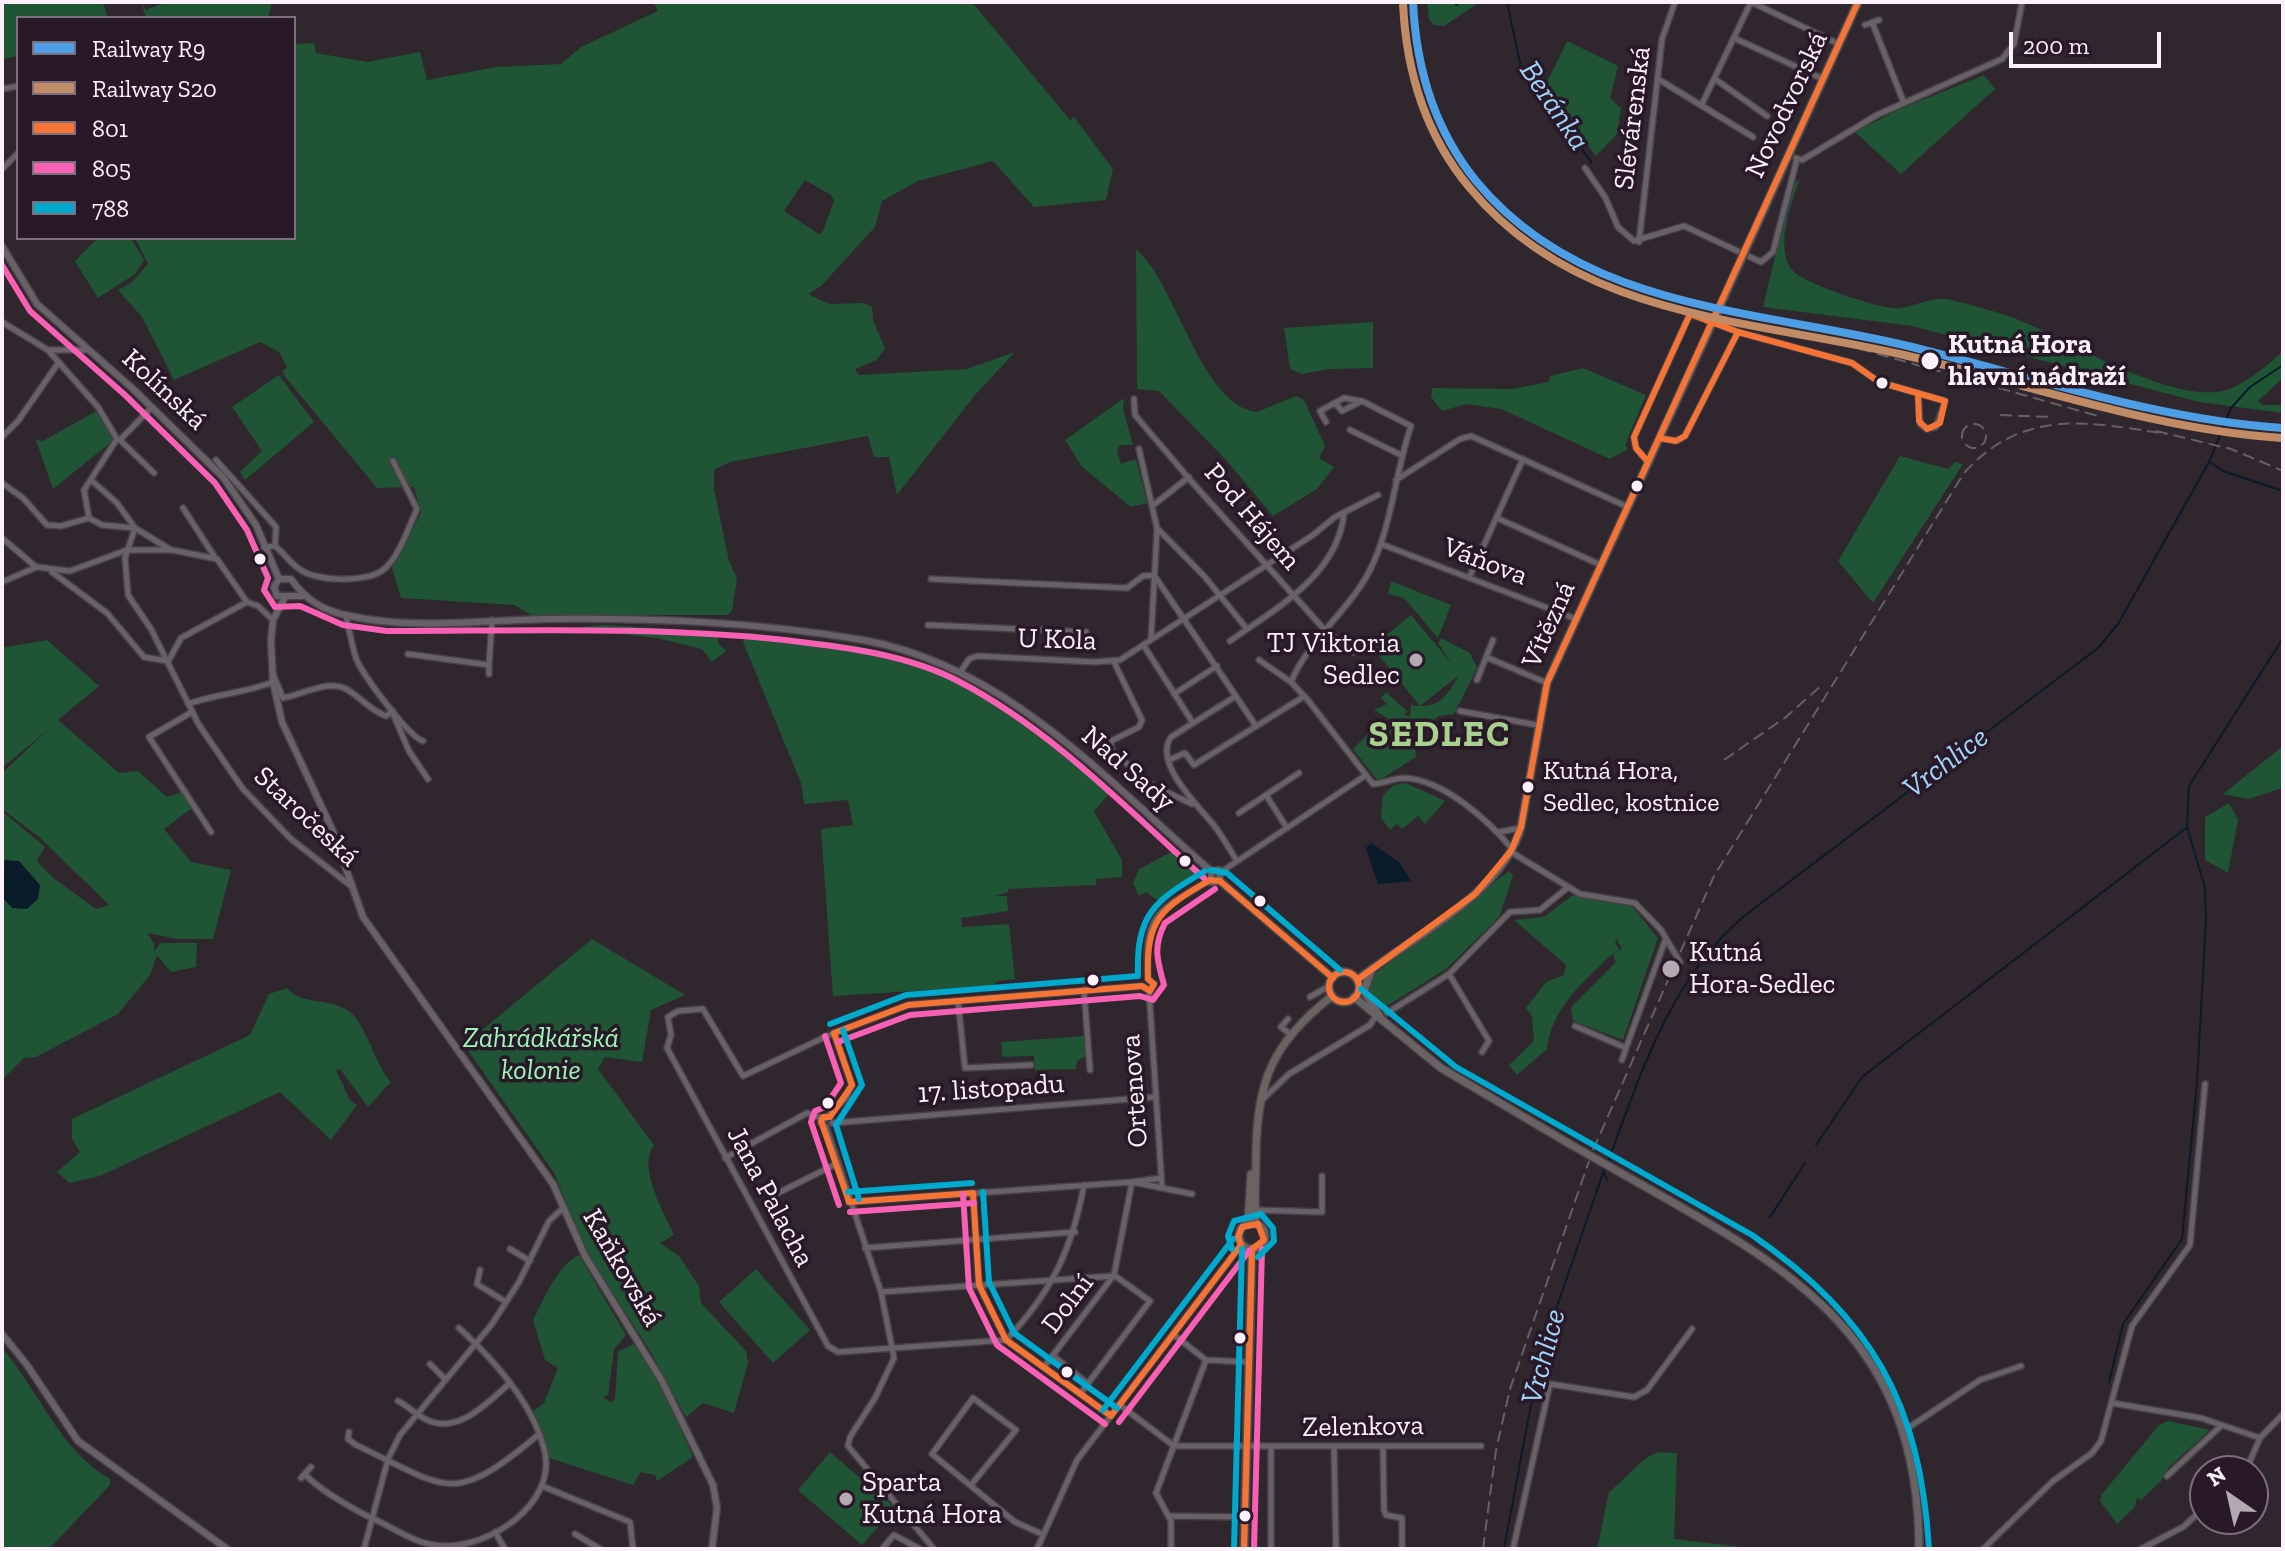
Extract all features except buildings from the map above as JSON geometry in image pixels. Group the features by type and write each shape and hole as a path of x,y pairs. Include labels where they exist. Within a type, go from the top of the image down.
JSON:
{"main road":[{"name":"Novodvorská","path":"1705,339 1858,2"},
{"name":"Vítězná","path":"1357,980 1477,892 1512,851 1521,827 1547,683 1705,339"},
{"path":"1373,967 1364,991 1379,1019"},
{"path":"1346,972 1357,980 1359,987 1354,997 1345,1002 1332,996 1331,982 1346,972"},
{"path":"1252,1224 1259,1102 1268,1070 1290,1034 1332,996"},
{"path":"1354,997 1441,1068 1755,1249 1809,1291 1861,1350 1883,1387 1902,1432 1915,1486 1919,1549"},
{"path":"1252,1224 1263,1229 1265,1237 1260,1247 1252,1249 1241,1245 1239,1233 1252,1224 1255,1210 1256,1140"},
{"path":"1244,1549 1252,1249"}],"street":[{"name":"Slévárenská","path":"1585,168 1605,197 1618,227 1639,242 1662,39 1675,2"},
{"path":"1702,104 1751,2 1839,44"},
{"path":"1789,153 1802,160 1857,126 2002,59 2014,44 2022,2"},
{"path":"1865,25 1876,21 1904,103"},
{"path":"1734,38 1823,79"},
{"path":"1658,79 1753,137"},
{"path":"1715,79 1767,116"},
{"path":"1639,242 1684,226 1761,262 1769,259 1797,159"},
{"path":"1782,169 1793,171"},
{"name":"Kolínská","path":"2,246 37,304 152,407 223,477 256,525 279,579"},
{"path":"1648,462 1636,448 1634,437 1690,314 1738,332 1852,363 1879,382 1918,393 1945,401 1940,423 1927,429 1919,421 1918,393"},
{"path":"3,324 48,350 60,361 98,407 118,440 154,473"},
{"path":"1659,438 1676,441 1685,436 1738,332"},
{"path":"48,350 87,350"},
{"path":"2,437 18,421 60,361"},
{"path":"1291,682 1307,653 1363,583 1381,544 1401,455 1411,426 1362,401 1344,398 1320,411 1326,422"},
{"name":"Pod Hájem","path":"1134,399 1135,415 1293,595 1326,630 1353,652"},
{"path":"1335,403 1342,411 1362,401"},
{"path":"89,518 84,490 118,440 152,407"},
{"path":"1350,430 1401,455"},
{"path":"1395,480 1467,437 1475,437 1628,507"},
{"path":"1139,449 1157,528 1152,640"},
{"path":"1469,578 1523,459"},
{"path":"216,460 276,527 275,546 299,570 320,577 361,577 382,571 417,509 410,488 393,461"},
{"path":"1152,507 1189,477"},
{"path":"91,480 117,503 135,528 172,550"},
{"path":"2,483 23,498 47,525 61,526 89,518 102,525 135,528"},
{"name":"U Kola","path":"961,671 969,659 977,656 1114,662 1144,646 1344,513 1378,495"},
{"path":"183,508 247,602 258,606 273,620"},
{"path":"1230,641 1310,581 1328,557 1344,513"},
{"path":"1497,518 1601,565"},
{"path":"127,550 135,528"},
{"path":"1157,528 1220,595 1247,629"},
{"path":"2,538 37,567 50,570 70,571 127,550 172,550 217,559"},
{"name":"Váňova","path":"1381,544 1576,619"},
{"path":"264,547 275,546"},
{"name":"Staročeská","path":"127,550 124,570 128,595 168,661 192,712 243,789 291,839 352,888"},
{"path":"2,582 37,567"},
{"path":"50,570 107,613 144,657 168,661 181,638 247,602"},
{"path":"292,596 299,570"},
{"path":"65,580 70,571"},
{"path":"931,579 1127,588 1143,576 1154,575"},
{"path":"1154,575 1256,726"},
{"path":"302,596 288,578 279,579 274,587 280,600 273,620 273,682 289,745 332,829 352,888"},
{"path":"280,600 302,596"},
{"name":"Nad Sady","path":"302,596 346,616 388,621 676,619 872,642 926,656 961,671 1015,702 1211,871"},
{"path":"346,616 357,662 416,739 423,741"},
{"path":"489,674 495,620"},
{"path":"928,625 1086,632"},
{"path":"1477,680 1493,640"},
{"path":"1144,646 1193,723"},
{"path":"408,654 489,665"},
{"path":"1486,657 1547,683"},
{"path":"1259,660 1291,682 1373,784 1404,778 1424,784 1470,807 1500,832 1512,851 1567,888 1580,894 1635,903 1666,938 1680,962"},
{"path":"1114,662 1142,720 1139,727 1111,741 1111,749 1148,783 1193,805"},
{"path":"1174,694 1217,666"},
{"path":"272,673 277,677 283,698 303,695 319,687 342,686 376,712 386,716 393,711"},
{"path":"188,704 223,693 258,690 273,682"},
{"path":"1236,696 1168,741 1169,760 1193,805 1217,830 1237,861"},
{"path":"1169,760 1185,753 1194,765 1303,697"},
{"path":"393,711 409,751 428,779"},
{"path":"1460,711 1537,725"},
{"path":"192,712 149,737 211,832"},
{"path":"1239,813 1299,773"},
{"path":"1210,880 1211,871 1221,872 1366,775"},
{"path":"1266,795 1287,828"},
{"path":"1500,832 1521,827"},
{"path":"1220,881 1221,872"},
{"path":"1142,986 1148,979 1145,944 1154,920 1169,906 1210,880 1220,881 1331,982 1310,997"},
{"name":"Kaňkovská","path":"352,888 371,934 443,1026 549,1176 601,1284 662,1381 713,1485 717,1508 712,1549"},
{"path":"1387,1013 1449,974 1510,912 1540,910 1567,888"},
{"path":"1622,1060 1666,938"},
{"path":"1449,974 1489,1041 1482,1052"},
{"name":"Ortenova","path":"1148,979 1154,984 1149,991 1162,1187"},
{"path":"934,1549 848,1446 850,1437 892,1365 893,1348 881,1292 836,1164 829,1123 852,1085 834,1033 908,1005 1142,986 1149,991"},
{"path":"1084,990 1090,1070"},
{"path":"958,1001 965,1068 1031,1065"},
{"name":"Jana Palacha","path":"834,1033 743,1076 703,1009 678,1011 666,1022 671,1035 667,1048 828,1346 838,1352 893,1348"},
{"path":"1288,1019 1281,1027 1290,1034"},
{"path":"1259,1102 1265,1100 1280,1082 1379,1019"},
{"path":"1575,1026 1626,1048"},
{"path":"1983,1549 2053,1481 2092,1453 2101,1441 2132,1326 2190,1245 2205,1084"},
{"name":"17. listopadu","path":"829,1123 1155,1097"},
{"path":"725,1158 807,1113 822,1118 821,1123 829,1123"},
{"path":"770,1197 836,1164"},
{"path":"1255,1210 1322,1212 1322,1176"},
{"path":"849,1202 1161,1178"},
{"path":"1132,1182 1192,1194"},
{"name":"Dolní","path":"1044,1367 1114,1275 1132,1182"},
{"path":"893,1348 1006,1340 1054,1279 1075,1232 1084,1185"},
{"path":"973,1193 979,1285 1006,1340 1111,1416"},
{"path":"364,1549 388,1459 416,1413 477,1344 530,1261 549,1221 563,1208"},
{"path":"865,1248 1075,1232"},
{"path":"1037,1549 1072,1468 1241,1245"},
{"path":"510,1249 530,1261"},
{"path":"480,1270 477,1284 506,1302"},
{"path":"881,1292 1114,1275"},
{"name":"Dolní","path":"1080,1394 1150,1301 1114,1275"},
{"path":"311,1467 303,1476 353,1510 427,1544 468,1546 523,1512 542,1486 545,1459 538,1435 509,1384 477,1344 459,1328"},
{"path":"1513,1549 1550,1384 1634,1397 1647,1390 1692,1329"},
{"path":"2,1334 35,1375 78,1441 227,1549"},
{"path":"1174,1335 1206,1360 1248,1362"},
{"name":"Dolní","path":"1053,1356 1087,1383"},
{"path":"1171,1549 1168,1516 1156,1493 1206,1360"},
{"path":"430,1364 446,1380"},
{"path":"1902,1432 1980,1380 2021,1366"},
{"path":"398,1401 434,1423 459,1421 509,1384"},
{"path":"971,1485 1017,1428 973,1398 932,1454 1015,1522 1042,1534"},
{"path":"2112,1403 2222,1425 2260,1438"},
{"path":"1120,1405 1174,1446"},
{"path":"2253,1455 2260,1438 2283,1414"},
{"path":"2167,1476 2222,1425"},
{"path":"349,1432 352,1443 426,1481 448,1485 464,1483 490,1472 538,1435"},
{"name":"Zelenkova","path":"1174,1446 1481,1446"},
{"path":"1383,1446 1384,1510 1386,1515 1402,1518 1402,1549"},
{"path":"1334,1447 1336,1549"},
{"path":"1271,1448 1271,1549"},
{"path":"542,1486 630,1522 633,1549"},
{"path":"1168,1516 1244,1517"},
{"path":"2141,1549 2189,1522"},
{"path":"495,1532 505,1549"},
{"path":"575,1534 600,1549"},
{"path":"882,1549 894,1535 920,1549"}],"green space":[{"path":"2,2 103,2 107,16 16,16 16,56 2,59"},
{"path":"141,2 146,10 166,2 272,2 268,16 145,16"},
{"path":"653,2 972,2 1070,120 1074,117 1113,169 1106,200 1034,207 993,161 918,181 882,201 875,227 821,286 808,294 829,304 864,303 872,307 873,320 885,348 877,360 855,369 859,375 967,369 1015,352 975,395 897,495 889,457 874,457 868,436 730,462 714,470 714,489 729,561 737,578 732,611 727,615 532,615 514,605 401,598 392,568 421,513 414,487 377,488 286,378 282,371 287,368 279,352 260,342 174,380 142,317 118,290 132,282 148,264 136,240 296,240 296,44 314,43 316,53 367,62 420,52 427,80 496,67 561,64 581,47 658,11","holes":["805,180 831,195 834,201 823,231 819,234 784,211"]},
{"path":"1427,2 1480,2 1444,26 1434,25 1429,19"},
{"path":"1567,41 1618,66 1610,98 1621,108 1617,134 1596,156 1544,88"},
{"path":"1984,75 1995,89 1901,174 1855,132 1900,109"},
{"path":"1800,179 1786,227 1785,253 1794,272 1814,283 1864,302 1893,308 1941,299 1992,311 2036,327 2140,376 2193,391 2224,391 2242,383 2283,351 2283,378 2258,401 2263,405 2283,405 2283,413 2199,402 1912,326 1763,307 1792,185"},
{"path":"96,240 132,240 144,260 135,274 98,298 75,261"},
{"path":"1136,249 1164,288 1204,367 1237,404 1257,412 1296,396 1304,400 1325,446 1319,458 1334,467 1317,489 1273,516 1226,460 1159,391 1137,389"},
{"path":"1373,322 1373,368 1328,369 1302,374 1290,369 1284,328"},
{"path":"1583,368 1646,395 1625,445 1628,449 1610,459 1501,409 1466,404 1442,411 1431,397 1432,388 1512,389 1549,382 1550,376"},
{"path":"279,375 314,422 245,480 240,472 262,451 232,407"},
{"path":"1124,398 1123,409 1133,445 1119,445 1117,451 1121,464 1136,459 1147,503 1131,507 1082,467 1065,440"},
{"path":"100,409 115,439 53,489 36,440 43,441"},
{"path":"1900,456 1948,469 1955,462 1963,464 1873,603 1838,561"},
{"path":"1391,581 1451,605 1438,638 1404,598 1388,594"},
{"name":"TJ Viktoria Sedlec","path":"1411,615 1452,664 1438,643 1441,638 1470,653 1477,668 1454,714 1439,716 1420,730 1402,727 1374,710 1387,704 1381,698 1386,692 1408,712 1403,715 1410,716 1411,705 1420,706 1372,647","holes":["1459,675 1440,700 1420,706"]},
{"path":"605,625 718,632 718,643 726,651 712,662 702,649 657,638 569,628"},
{"path":"748,633 853,645 891,655 861,649 864,652 907,659 941,672 993,700 1041,734 1109,791 1090,776 1109,794 1094,811 1122,860 1122,877 1096,879 1096,885 1008,889 1008,892 996,896 1007,896 1008,911 961,918 962,927 1009,924 1015,979 997,981 992,986 833,996 821,829 853,825 848,800 804,804 801,783 743,642"},
{"path":"47,640 99,686 58,720 119,773 138,771 167,797 182,792 192,808 164,829 191,862 231,870 213,939 177,939 148,933 154,944 154,952 160,943 197,943 196,967 171,972 157,955 150,975 118,1014 36,1057 24,1058 2,1080 2,897 12,907 5,860 2,863 2,811 45,847 37,861 52,877 96,909 109,905 39,837 2,809 2,773 50,728 2,768 2,648"},
{"path":"1382,720 1413,733 1416,757 1378,781 1353,749"},
{"path":"2283,746 2283,788 2248,799 2223,794"},
{"path":"1406,783 1445,801 1425,824 1418,816 1402,829 1397,824 1390,830 1381,818 1383,795 1394,785"},
{"path":"2229,803 2238,820 2228,873 2205,860 2205,817"},
{"path":"1175,850 1200,874 1161,903 1146,892 1139,896 1133,883 1139,869"},
{"path":"1509,871 1513,875 1500,915 1494,922 1446,969 1382,1009 1370,995 1368,987 1376,973"},
{"path":"1573,895 1631,905 1658,938 1623,1040 1573,1021 1571,1007 1616,962 1613,954 1621,950 1622,948 1617,941 1619,935 1615,943 1620,950 1612,954 1571,996 1555,1021 1547,1049 1517,1075 1509,1065 1534,1041 1532,1016 1526,1008 1546,982 1564,975 1566,965 1514,920 1544,917"},
{"name":"Zahrádkářská kolonie","path":"592,939 685,995 651,1010 642,1062 605,1057 598,1069 654,1145 650,1154 650,1177 674,1235 660,1243 679,1256 699,1286 701,1303 746,1351 748,1363 734,1413 703,1403 686,1417 650,1351 586,1251 554,1173 464,1045"},
{"path":"287,988 300,997 334,1004 350,1012 361,1026 391,1082 368,1107 340,1069 336,1070 350,1100 357,1105 331,1140 280,1092 100,1176 70,1183 57,1172 80,1152 72,1139 72,1119 250,1035 269,994"},
{"path":"1085,1036 1086,1056 1077,1061 1076,1069 1035,1070 1034,1056 1002,1057 1001,1042"},
{"path":"579,1255 626,1335 614,1350 608,1395 603,1397 610,1402 615,1400 618,1351 634,1344 661,1385 693,1457 657,1481 655,1475 641,1472 633,1485 549,1458 531,1413 544,1403 558,1368 545,1360 533,1320 558,1275"},
{"path":"756,1269 810,1330 773,1363 719,1302"},
{"path":"2,1348 63,1436 92,1467 110,1479 110,1485 49,1549 2,1549"},
{"path":"2168,1421 2210,1430 2169,1467 2161,1481 2141,1500 2137,1498 2135,1507 2117,1524 2100,1501 2102,1494 2159,1425"},
{"name":"Sparta Kutná Hora","path":"830,1452 895,1508 862,1545 798,1490"},
{"path":"1659,1452 1677,1453 1674,1539 1758,1549 1597,1549 1609,1492 1640,1464"}],"water":[{"path":"1371,843 1399,862 1411,881 1378,884 1366,848"},
{"path":"5,860 19,861 40,885 38,899 27,909 12,908 2,897"}],"waterway":[{"path":"1456,5 1461,2"},
{"name":"Beránka","path":"1507,2 1521,68 1592,163"},
{"name":"Vrchlice","path":"1609,1159 1662,1026 1679,994 1722,937 1748,913 2098,648 2118,624 2209,462 2231,408 2250,387 2283,365"},
{"path":"2210,462 2223,471 2283,491"},
{"path":"2109,1382 2123,1324 2182,1239 2197,1082 2206,920 2205,888 2187,827 2189,786 2283,638"},
{"path":"1816,1145 1862,1077 2186,828"},
{"path":"1770,1217 1805,1163"},
{"name":"Vrchlice","path":"1603,1170 1607,1180"},
{"name":"Vrchlice","path":"1504,1549 1540,1356 1604,1170"}],"railway":[{"path":"1825,339 2098,416"},
{"path":"2000,415 2052,417"},
{"path":"1974,424 1982,428 1986,436 1982,444 1974,448 1966,444 1962,436 1966,428 1974,424"},
{"path":"1593,1150 1714,876 1964,473 2010,437 2034,428 2084,424 2167,434"},
{"path":"2156,431 2231,449 2283,471"},
{"path":"1724,760 1786,717 1822,685"},
{"path":"1483,1549 1496,1450 1510,1389 1589,1161"}],"rail line":[{"name":"R9","path":"1413,2 1423,74 1438,119 1461,161 1476,181 1519,224 1568,257 1621,281 1677,299 1912,347 2143,407 2283,428"},
{"name":"S20","path":"1403,3 1408,53 1421,100 1454,167 1512,231 1561,264 1613,289 1727,321 1904,355 2186,426 2282,438"}],"transit line":[{"name":"801","path":"1357,980 1475,894 1511,851 1521,827 1547,683 1858,2"},
{"name":"805","path":"2,265 30,311 125,395 215,483 247,530 268,578 264,590 275,607 300,606 343,625 387,631 685,633 807,643 897,658 960,682 1027,724 1088,772 1204,878"},
{"name":"801","path":"1690,314 1738,332 1852,363 1879,382 1945,401"},
{"name":"801","path":"1648,462 1636,448 1634,437 1690,314"},
{"name":"801","path":"1659,438 1676,441 1685,436 1738,332"},
{"name":"801","path":"1918,393 1919,421 1927,429 1940,423 1945,401"},
{"name":"788","path":"1211,870 1227,873 1340,970"},
{"name":"788","path":"830,1024 906,995 1138,976 1140,938 1152,912 1173,891 1205,871"},
{"name":"801","path":"1210,880 1220,881 1333,978"},
{"name":"801","path":"834,1033 908,1005 1142,986 1150,991 1154,984 1148,979 1148,959 1154,929 1168,908 1210,880"},
{"name":"805","path":"838,1042 910,1015 1140,996 1153,1000 1164,985 1157,948 1165,923 1215,889"},
{"name":"801","path":"1344,972 1350,973 1358,981 1359,987 1358,993 1350,1001 1344,1002 1338,1001 1330,993 1329,987 1330,981 1338,973 1344,972"},
{"name":"788","path":"1361,989 1456,1067 1752,1235 1794,1266 1829,1299 1858,1332 1882,1368 1901,1407 1924,1496 1929,1548"},
{"name":"788","path":"843,1030 862,1085 836,1125 859,1199"},
{"name":"801","path":"834,1033 852,1085 830,1117 823,1117 821,1121 849,1202"},
{"name":"805","path":"825,1036 841,1083 825,1107 815,1111 811,1122 839,1205"},
{"name":"788","path":"848,1192 972,1183"},
{"name":"788","path":"983,1192 989,1282 1014,1333 1117,1408"},
{"name":"801","path":"973,1193 979,1285 1006,1340 1111,1416"},
{"name":"801","path":"849,1202 973,1193"},
{"name":"805","path":"963,1194 969,1288 997,1345 1105,1424"},
{"name":"805","path":"850,1212 974,1203"},
{"name":"788","path":"1232,1249 1228,1236 1234,1221 1261,1214 1273,1228 1274,1241 1258,1257"},
{"name":"801","path":"1241,1245 1238,1237 1242,1227 1258,1224 1264,1240 1252,1249"},
{"name":"788","path":"1103,1410 1233,1239"},
{"name":"801","path":"1111,1416 1241,1245"},
{"name":"788","path":"1234,1549 1242,1249"},
{"name":"801","path":"1244,1549 1252,1249"},
{"name":"805","path":"1254,1549 1262,1249"},
{"name":"805","path":"1119,1422 1249,1251"}],"place":[{"name":"Kutná Hora hlavní nádraží","path":"1930,361"},
{"name":"TJ Viktoria Sedlec","path":"1416,660"},
{"name":"Kutná Hora, Sedlec, kostnice","path":"1528,787"},
{"name":"Kutná Hora-Sedlec","path":"1671,969"},
{"name":"Sparta Kutná Hora","path":"846,1499"}],"district":[{"name":"SEDLEC","path":"1440,736"}]}
